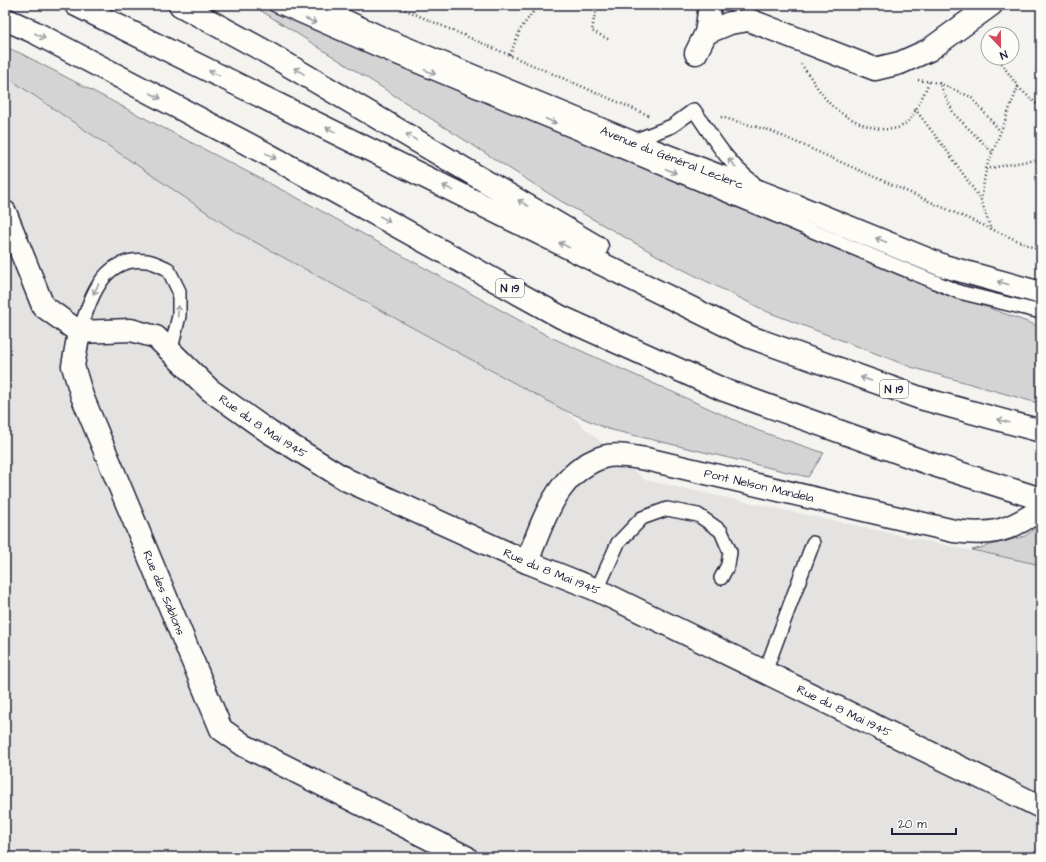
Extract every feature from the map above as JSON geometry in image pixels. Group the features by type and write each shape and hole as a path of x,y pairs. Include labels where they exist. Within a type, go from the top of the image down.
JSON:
{"main road":[{"name":"N 19","path":"76,5 750,337 920,398 1041,431"},
{"path":"180,5 261,49 750,337"},
{"name":"Avenue du Général Leclerc","path":"310,5 386,40 632,142 944,266 1041,293"},
{"path":"696,53 706,34 710,5"},
{"path":"706,34 730,23 749,20 875,69 900,63 929,50 991,5"},
{"name":"N 19","path":"5,19 34,32 267,154 561,317 724,390 928,463 1041,499"},
{"path":"5,212 43,306 79,332"},
{"name":"Rue du 8 Mai 1945","path":"79,332 131,330 156,337 171,349 210,390 269,432 347,480 527,562 597,590 1041,806"},
{"name":"Rue des Sablons","path":"79,332 73,366 82,396 221,729 245,746 466,857"},
{"name":"Pont Nelson Mandela","path":"527,562 547,510 560,489 573,473 604,456 621,456 646,459 954,531 974,534 998,531 1018,525 1041,509"}],"lane":[{"path":"275,5 376,49 958,292 1041,312"},
{"path":"632,142 672,126 694,110 722,152 742,174 772,197"},
{"path":"79,332 95,288 104,276 125,261 148,261 168,269 179,291 178,316 171,349"},
{"path":"597,590 618,544 642,518 667,508 698,515 721,531 730,552 728,565 722,578"},
{"path":"765,672 813,543"}],"path":[{"path":"394,5 672,126"},
{"path":"510,55 520,30 538,5"},
{"path":"599,5 594,18 592,31 610,40"},
{"path":"791,36 799,61 830,104 859,124 885,130 904,124 915,109 929,82"},
{"path":"900,63 914,79 939,83 971,97 1000,131"},
{"path":"1004,66 1018,87 1041,108"},
{"path":"939,83 954,114 992,152"},
{"path":"981,200 986,169 1018,87"},
{"path":"915,109 950,155 981,200 990,227"},
{"path":"717,116 771,131 990,227 1041,251"},
{"path":"1036,161 1041,155"},
{"path":"986,169 1028,161 1041,161"}],"shaded area":[{"path":"252,5 271,5 959,297 1041,327 1041,404 911,367 768,312 674,265 559,200"},
{"path":"5,47 20,53 307,203 546,335 759,431 824,453 808,477 608,429 564,410 233,230 11,80 5,82"},
{"path":"11,80 564,410 645,480 982,553 1041,544 1041,857 5,857 5,82"},
{"path":"1041,525 1041,565 972,550 1025,536"}]}
